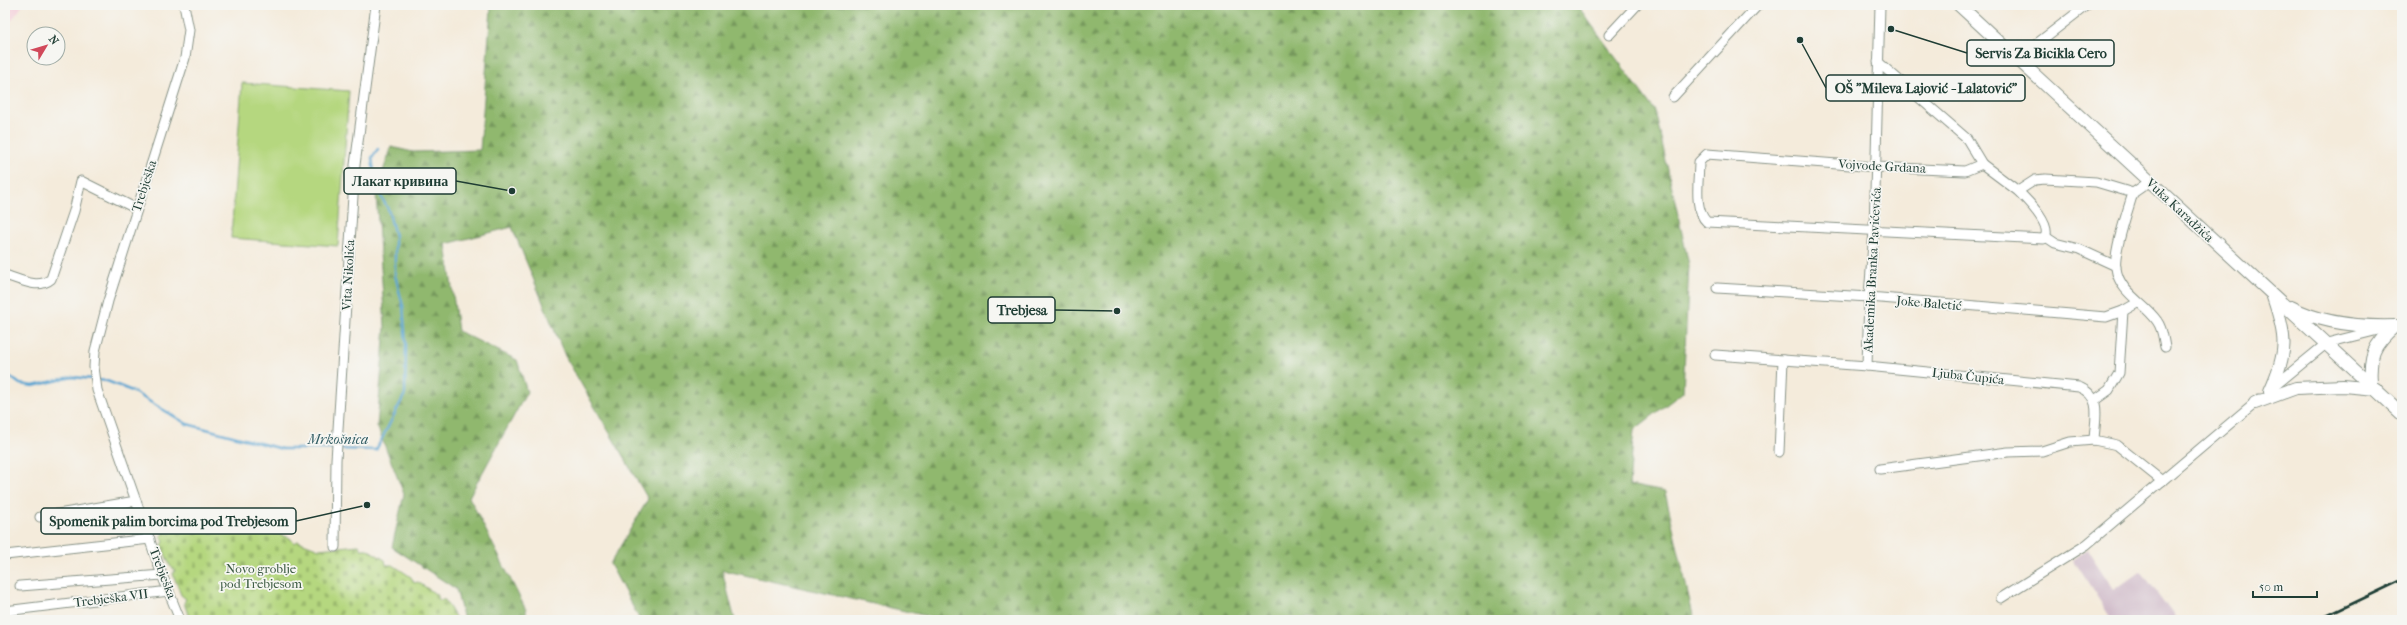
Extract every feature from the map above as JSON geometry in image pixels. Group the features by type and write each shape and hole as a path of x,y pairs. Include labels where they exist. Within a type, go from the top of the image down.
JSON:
{"street":[{"name":"Trebješka","path":"180,620 162,575 97,390 94,367 95,351 108,301 186,58 189,30 184,5"},
{"name":"Vita Nikolića","path":"335,547 336,460 355,165 376,5"},
{"path":"1609,35 1637,5"},
{"path":"1673,97 1758,5"},
{"name":"Akademika Branka Pavićevića","path":"1867,366 1868,297 1874,230 1880,5"},
{"name":"Vuka Karadžića","path":"1959,5 2273,296 2327,343 2402,414"},
{"path":"2017,59 2087,5"},
{"path":"1878,62 1967,139 1982,164 2018,191 2040,217 2046,227 2045,238"},
{"name":"Vojvode Grdana","path":"1874,230 1707,222 1700,216 1699,162 1707,154 1876,167 1965,171 1982,164"},
{"path":"2018,191 2035,180 2045,179 2096,182 2133,193"},
{"path":"5,275 35,284 44,284 51,279 74,211 81,181 137,208"},
{"path":"2149,182 2133,193 2125,222 2116,266 2126,289 2157,320 2162,331 2165,347"},
{"path":"1874,230 2040,240 2045,238 2055,243 2079,249 2116,266"},
{"name":"Joke Baletić","path":"1717,288 1868,297 2106,317 2124,312 2138,302"},
{"path":"2273,296 2298,311 2321,319 2368,326 2398,325"},
{"path":"2270,391 2280,368 2284,352 2283,325 2273,296"},
{"path":"2094,440 2096,400 2109,390 2118,373 2124,312"},
{"path":"2001,598 2086,545 2327,343 2398,325"},
{"path":"2255,403 2296,388 2343,386 2373,387 2370,365 2374,349 2382,337 2398,325"},
{"name":"Ljuba Čupića","path":"1715,355 1867,366 2079,387 2092,394 2096,400"},
{"path":"1779,452 1784,360"},
{"path":"1880,469 2008,452 2042,451 2070,442 2094,440 2117,446 2162,481"},
{"path":"40,517 136,501"},
{"path":"5,555 150,539"},
{"path":"20,586 162,575"},
{"name":"Trebješka VII","path":"5,611 169,591"}],"shaded area":[{"path":"5,5 23,5 5,29"},
{"path":"2087,549 2114,590 2141,571 2177,620 2112,620 2073,559"}],"green space":[{"path":"489,5 1577,5 1655,111 1689,265 1683,392 1634,430 1629,485 1665,492 1694,620 945,620 722,570 735,620 640,620 610,564 648,499 565,356 512,227 446,244 458,331 517,360 527,392 469,497 526,610 526,620 464,620 456,589 392,547 404,494 377,426 385,327 376,193 391,147 413,152 480,150 491,9"},
{"path":"242,83 349,91 338,246 231,238"},
{"name":"Novo groblje pod Trebjesom","path":"173,530 191,531 194,534 199,531 217,531 222,534 226,531 270,531 290,538 294,543 298,541 319,549 359,545 361,549 367,549 385,560 386,565 393,565 411,577 414,583 418,582 437,595 439,600 445,600 457,620 190,620 184,603 186,599 181,595 173,574 175,570 170,566 162,546 164,541 160,537 165,531 170,534"}],"waterway":[{"name":"Mrkošnica","path":"339,449 376,450 405,394 406,344 403,306 395,275 395,236 388,209 376,187 372,158 378,149"},
{"name":"Mrkošnica","path":"5,373 20,384 33,386 72,377 93,379"},
{"name":"Mrkošnica","path":"98,380 107,381 132,391 187,424 282,449 334,449"}],"railway":[{"path":"2318,620 2402,580"}],"place":[{"name":"Servis Za Bicikla Cero","path":"1891,29"},
{"name":"OŠ \"Mileva Lajović - Lalatović\"","path":"1800,40"},
{"name":"Лакат кривина","path":"512,191"},
{"name":"Trebjesa","path":"1117,311"},
{"name":"Spomenik palim borcima pod Trebjesom","path":"367,505"}]}
